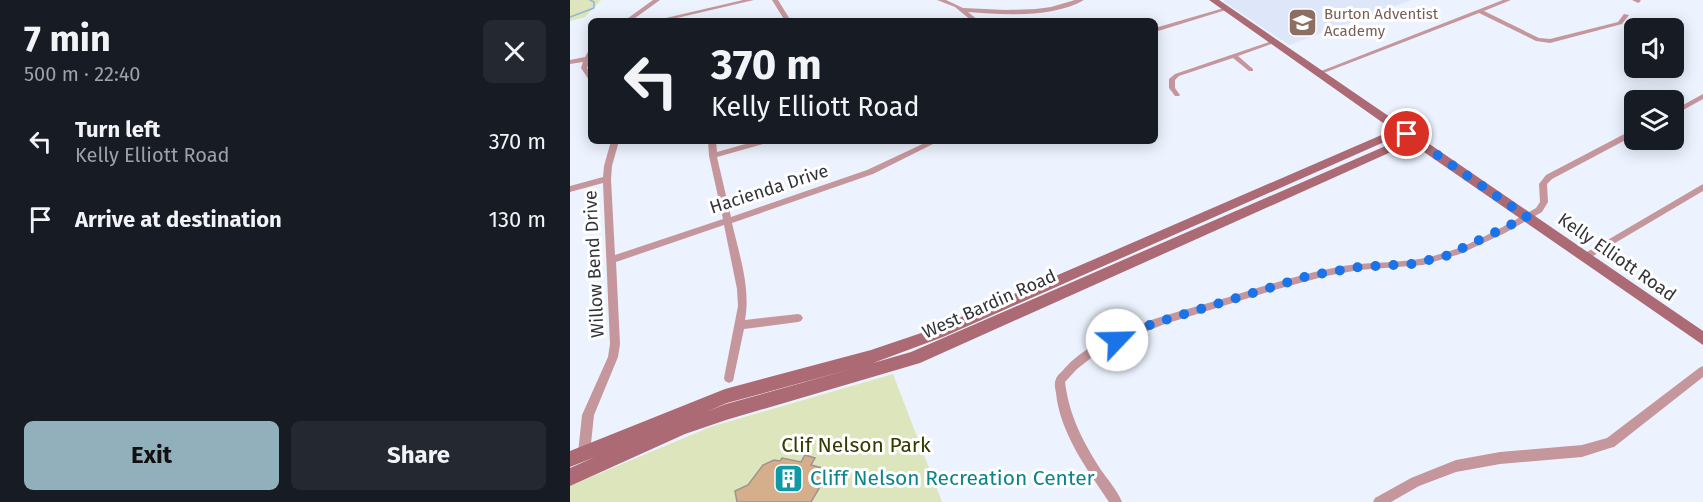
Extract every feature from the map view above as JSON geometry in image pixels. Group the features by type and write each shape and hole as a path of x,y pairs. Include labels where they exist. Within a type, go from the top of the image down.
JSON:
{"street":[{"path":"631,18 657,0"},
{"path":"678,18 751,0"},
{"path":"775,0 786,18"},
{"path":"940,0 960,9 972,18"},
{"path":"960,9 1015,14 1049,9 1081,0"},
{"name":"Kelly Elliott Road","path":"1214,0 1703,339"},
{"path":"1319,73 1508,0"},
{"path":"1158,29 1226,9"},
{"path":"1479,11 1543,41 1568,38 1620,23 1626,15"},
{"path":"1008,18 1015,14"},
{"path":"1177,95 1171,83 1173,77 1274,42"},
{"path":"570,62 588,55"},
{"path":"1234,56 1251,70"},
{"path":"588,58 585,68 588,74"},
{"path":"1684,107 1703,96"},
{"path":"1383,117 1389,128 1390,141 1437,154"},
{"name":"West Bardin Road","path":"577,456 725,396 871,364 914,358 1407,134"},
{"path":"1116,502 1086,456 1064,408 1060,381 1075,363 1099,348 1161,321 1308,276 1359,267 1432,260 1446,256 1539,210 1544,202 1543,184 1550,177 1624,138"},
{"name":"Willow Bend Drive","path":"577,456 588,416 613,357 615,344 607,179 614,144"},
{"path":"712,144 742,290 743,306 729,378"},
{"path":"713,156 754,144"},
{"name":"Hacienda Drive","path":"611,260 848,180 918,144"},
{"path":"570,189 607,179"},
{"path":"1585,257 1703,187"},
{"path":"739,325 798,318"},
{"name":"West Bardin Road","path":"574,471 681,428 871,364"},
{"path":"1380,502 1415,482 1456,466 1500,458 1582,451 1610,443 1703,371"},
{"path":"574,471 616,440"}],"shaded area":[{"name":"Burton Adventist Academy","path":"1412,0 1289,45 1223,1"}],"green space":[{"path":"570,0 601,0 585,17 570,21"},
{"name":"Clif Nelson Park","path":"893,374 942,502 570,502 570,486 710,427"}],"building":[{"name":"Cliff Nelson Recreation Center","path":"805,455 815,458 811,465 830,470 811,502 737,502 735,491 748,485 763,465 774,460 780,461 782,458 801,462"}],"waterway":[{"path":"570,17 594,8 594,2 590,0"}],"place":[{"name":"Burton Adventist Academy","path":"1303,23"},
{"name":"Cliff Nelson Recreation Center","path":"789,478"}],"route":[{"path":"1117,340 1152,324 1308,276 1359,267 1412,264 1446,256 1527,217 1407,134"}]}
